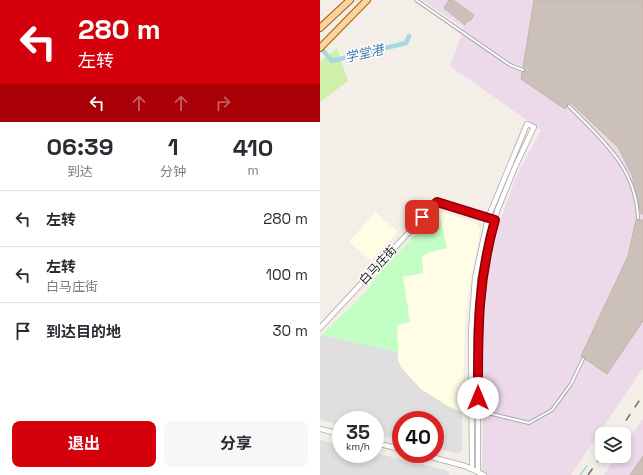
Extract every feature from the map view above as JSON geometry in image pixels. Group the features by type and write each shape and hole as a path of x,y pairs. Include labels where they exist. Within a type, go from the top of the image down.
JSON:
{"main road":[{"path":"320,28 350,0"},
{"path":"320,48 367,0"}],"street":[{"path":"472,469 472,308 479,253 488,218 527,124 534,127 514,167 495,220 483,269 479,294 478,472"},
{"path":"437,202 495,220"},
{"name":"白马庄街","path":"320,328 437,202"},
{"path":"320,429 332,432"},
{"path":"444,461 472,469 484,475"}],"lane":[{"path":"416,0 510,65 523,70"},
{"path":"569,106 615,152 631,182 638,218"},
{"path":"478,414 492,414 529,423 552,410 571,384 583,359"}],"shaded area":[{"path":"422,0 643,0 643,368 603,427 595,427 595,439 571,475 482,475 484,323 489,272 499,224 516,177 541,130 450,66 464,28"},
{"path":"375,212 398,232 371,261 349,242"},
{"path":"439,213 445,213 477,223 480,230 468,296 465,327 462,412 448,406 421,389 401,367 398,360 397,325 410,322 403,277 423,273 422,256 430,252 447,248"},
{"path":"322,335 398,352 401,367 421,389 448,406 462,412 462,449 460,452 455,453 444,450 444,411 392,411 392,438 384,436 384,411 332,411 332,423 320,420 320,338"},
{"path":"643,419 643,475 604,475 612,463 631,463 631,436"},
{"path":"320,440 332,443 332,463 384,463 384,455 392,457 392,463 417,463 446,470 450,475 320,475"}],"green space":[{"path":"337,48 348,81 320,102 320,62"},
{"path":"439,213 447,248 430,252 422,256 423,273 403,277 410,322 397,325 398,352 322,335 368,290 374,279 434,215"}],"building":[{"path":"449,0 453,0 474,15 470,21 468,20 465,25 444,8"},
{"path":"534,0 643,0 643,214 641,214 632,175 618,147 571,103 568,104 565,109 521,79 522,72 525,71 523,67"},
{"path":"636,220 643,220 643,321 607,374 581,356 628,256"},
{"path":"643,456 643,475 630,475"}],"waterway":[{"name":"学堂港","path":"320,47 332,61 406,43 409,36"},
{"path":"580,475 587,466"}],"railway":[{"path":"622,427 643,395"},
{"path":"588,475 596,463"}],"route":[{"path":"422,217 437,202 495,220 483,269 479,294 478,398"}]}
